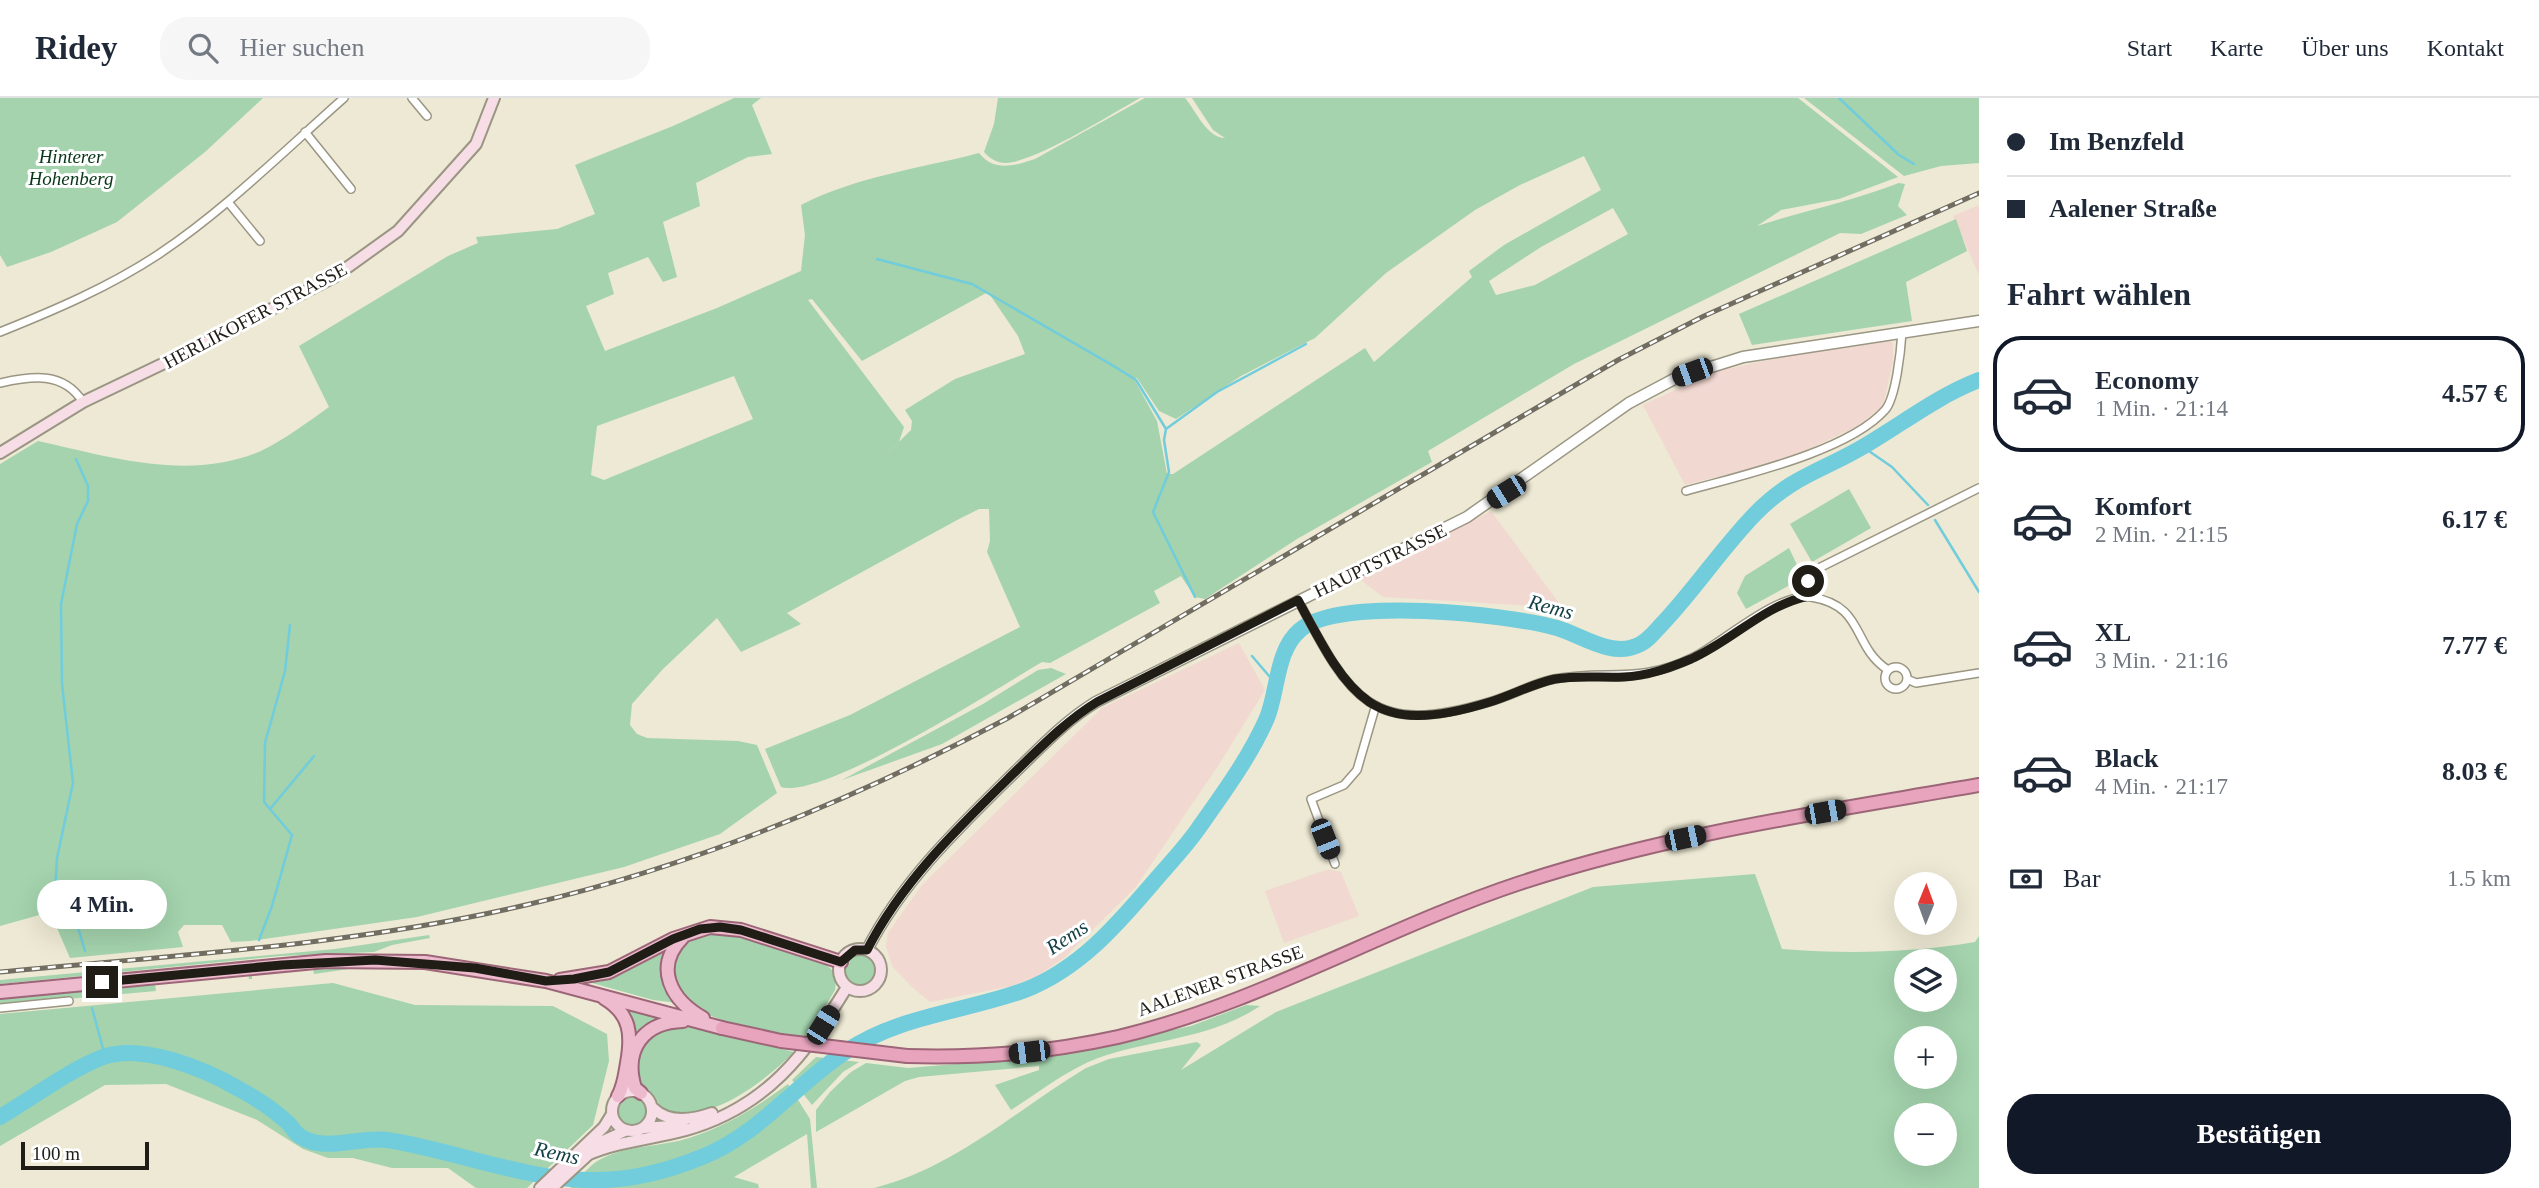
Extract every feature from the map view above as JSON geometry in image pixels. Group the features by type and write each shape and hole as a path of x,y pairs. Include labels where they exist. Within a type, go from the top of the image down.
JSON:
{"highway":[{"name":"AALENER STRASSE","path":"722,1028 844,1051 984,1058 1120,1036 1193,1014 1451,909 1588,862 1748,825 1979,785"}],"main road":[{"name":"HERLIKOFER STRASSE","path":"0,453 83,402 334,277 398,231 476,144 494,98"},
{"path":"546,981 609,972 687,934 710,927 730,928 841,962"},
{"path":"687,934 671,952 668,963 670,986 684,1004 722,1028"},
{"path":"855,950 867,950 878,959 880,979 865,991 847,986 840,975 841,962 855,950"},
{"name":"AALENER STRASSE","path":"0,992 282,965 375,960 463,967 546,981 722,1028"},
{"path":"580,1158 610,1145 686,1130 742,1104 773,1084 807,1048 847,986"},
{"path":"552,1188 604,1127 612,1114 625,1079 630,1030 621,1011 595,993"},
{"path":"699,1021 666,1023 643,1034 635,1048 632,1071 635,1088 653,1108 666,1117 678,1119 711,1114 759,1086 807,1048"},
{"path":"618,1096 630,1091 641,1093"},
{"path":"644,1128 652,1118 653,1108"},
{"path":"612,1114 616,1124 625,1131"},
{"path":"540,1188 611,1135 644,1128 706,1122"}],"street":[{"path":"0,332 75,302 158,254 228,202 344,98"},
{"path":"412,98 427,116"},
{"path":"305,132 351,189"},
{"path":"228,202 260,241"},
{"name":"HAUPTSTRASSE","path":"867,950 904,891 933,858 1066,724 1097,702 1467,517 1629,403 1676,378 1743,357 1979,321"},
{"path":"1686,491 1790,463 1868,424 1887,409 1902,332"},
{"path":"0,383 44,378 63,381 74,388 83,402"},
{"path":"1808,596 1808,581 1819,568 1979,488"},
{"path":"1298,600 1350,687 1375,708 1407,716 1424,716 1490,702 1554,680 1627,677 1660,672 1695,657 1778,605 1808,596 1840,607 1851,616 1874,661 1888,670 1899,667 1907,679 1916,683 1979,673"},
{"path":"1888,670 1884,679 1890,688 1901,688 1907,679"},
{"path":"1335,864 1311,799 1344,785 1357,770 1375,708"},
{"path":"0,1008 69,1001"}],"shaded area":[{"path":"1979,205 1979,275 1953,216"},
{"path":"1889,339 1893,343 1893,361 1883,406 1858,426 1790,458 1685,485 1643,405 1714,372 1810,351"},
{"path":"1491,511 1559,603 1553,607 1383,597 1358,578"},
{"path":"1239,643 1265,690 1218,766 1135,888 1064,958 1037,976 1012,986 930,1002 912,987 892,966 886,946 888,933 922,885 1102,708"},
{"path":"1329,869 1341,872 1359,916 1284,943 1265,891"}],"green space":[{"name":"Hinterer Hohenberg","path":"0,98 263,98 205,152 117,222 51,252 7,267 0,255"},
{"path":"734,98 761,98 752,105 772,154 748,157 696,183 700,206 663,222 677,277 663,282 648,257 608,273 614,294 586,306 605,351 717,308 801,271 805,235 801,205 866,180 979,153 998,165 1027,162 1145,98 1185,98 1207,129 1225,138 1213,130 1192,98 1798,98 1898,177 1839,199 1781,210 1757,226 1899,183 1905,184 1898,206 1907,215 1861,234 1840,233 1574,364 1428,451 1432,462 1297,539 1205,599 1195,597 1181,576 1154,591 1160,603 1050,663 1042,662 911,739 833,777 802,786 781,787 765,749 850,715 1020,627 987,552 990,541 989,509 979,509 959,519 787,613 801,624 741,652 717,618 663,669 632,704 630,725 637,734 647,738 738,741 757,745 777,793 720,834 624,867 417,917 250,941 231,942 222,925 184,925 178,932 183,947 70,958 50,912 0,926 0,464 38,441 150,464 178,466 234,460 261,451 329,407 299,346 448,256 478,243 476,237 557,229 595,214 575,165 673,126","holes":["1584,156 1601,190 1504,245 1469,271 1472,277 1374,362 1365,348 1173,474 1167,474 1157,421 1134,379 1137,378 1159,411 1176,419 1241,376 1315,338 1386,273 1475,210 1520,185","1613,208 1628,234 1535,285 1496,295 1489,281 1541,247","988,292 1018,336 1025,354 955,379 905,410 912,421 911,430 899,442 904,427 808,300 812,299 862,361","734,376 753,419 604,480 591,475 597,426"]},
{"path":"998,98 1140,98 1042,152 1013,162 1001,163 984,152 994,124"},
{"path":"1804,98 1979,98 1979,163 1941,166 1904,176"},
{"path":"1956,219 1967,251 1906,282 1912,321 1752,345 1739,314"},
{"path":"1849,489 1871,528 1812,562 1790,524"},
{"path":"1789,548 1798,567 1790,585 1746,609 1737,593 1745,576"},
{"path":"1051,668 1066,674 942,744 842,780 983,704 1038,670"},
{"path":"1755,874 1782,949 1830,952 1894,950 1894,1012 1957,1012 1957,949 1915,949 1975,942 1979,936 1979,1188 874,1188 931,1167 958,1152 1086,1068 1109,1059 1197,1042 1201,1045 1181,1070 1276,1012 1593,887"},
{"path":"714,933 793,951 831,969 836,981 835,990 806,1039 721,1020 700,1010 684,998 675,983 676,957 689,942"},
{"path":"429,935 430,938 392,945 374,952 280,956 0,984 0,980 335,949"},
{"path":"675,942 668,954 678,1003 653,1000 585,981"},
{"path":"861,955 872,960 877,971 872,982 861,987 850,982 845,971 850,960"},
{"path":"383,964 314,974 313,968 252,973 252,979 249,979 248,973 155,985 156,991 0,1005 0,996 295,967"},
{"path":"333,983 415,1005 553,1006 607,1034 609,1061 593,1125 527,1188 476,1188 448,1168 392,1168 353,1158 328,1158 303,1149 257,1120 166,1084 105,1085 0,1146 0,1014"},
{"path":"1246,1005 1260,1006 1241,1017 1201,1032 1098,1058 1064,1075 1011,1110 995,1085 1039,1070 1039,1066 919,1077 905,1081 816,1132 816,1110 851,1072 866,1063 908,1068 1051,1056 1191,1026"},
{"path":"623,1007 667,1016 652,1022 636,1037"},
{"path":"684,1025 794,1052 770,1074 726,1103 694,1113 674,1114 664,1109 642,1085 638,1078 636,1062 641,1047 651,1034 663,1028"},
{"path":"816,1057 859,1062 843,1072 812,1105 792,1080"},
{"path":"788,1084 810,1119 817,1188 811,1188 807,1134 734,1177 758,1184 759,1188 570,1188 588,1168 611,1154 678,1141 716,1128"},
{"path":"633,1095 644,1100 649,1111 644,1122 633,1127 622,1122 617,1111 622,1100"}],"waterway":[{"path":"1839,98 1899,155 1914,164"},
{"path":"877,259 972,284 1136,380 1166,429 1164,440 1169,472 1153,512 1195,597"},
{"path":"1166,429 1217,392 1306,344"},
{"name":"Rems","path":"1976,375 1978,380"},
{"name":"Rems","path":"0,1117 90,1063 103,1057 136,1053 173,1060 225,1081 271,1109 300,1136 325,1144 387,1140 519,1171 572,1179 624,1178 690,1162 742,1136 827,1065 866,1040 910,1022 1025,990 1063,970 1095,945 1187,844 1235,775 1267,718 1286,648 1300,630 1320,620 1350,613 1424,611 1533,623 1557,628 1616,649 1636,646 1654,633 1743,527 1782,490 1866,445 1935,402 1979,380"},
{"path":"1863,447 1892,467 1928,505"},
{"path":"76,459 88,486 88,501 77,524 61,604 62,684 73,783 57,858 55,893 74,914 85,951"},
{"path":"1935,520 1979,592"},
{"path":"259,940 272,906 292,835 264,802 265,743 285,671 290,625"},
{"path":"1252,656 1276,684"},
{"path":"270,809 314,756"},
{"path":"92,1008 105,1056"}],"railway":[{"path":"0,972 266,947 399,930 465,918 530,904 654,870 775,826 893,775 1008,718 1618,360 1704,316 1979,193"}],"route":[{"path":"102,982 326,961 375,960 475,968 546,981 587,978 621,967 673,939 710,927 741,930 841,962 849,952 867,950 879,926 904,891 933,858 990,796 1071,719 1097,702 1298,600 1340,674 1364,700 1375,708 1407,716 1424,716 1490,702 1554,680 1574,677 1627,677 1660,672 1695,657 1778,605 1808,596 1808,581"}]}
